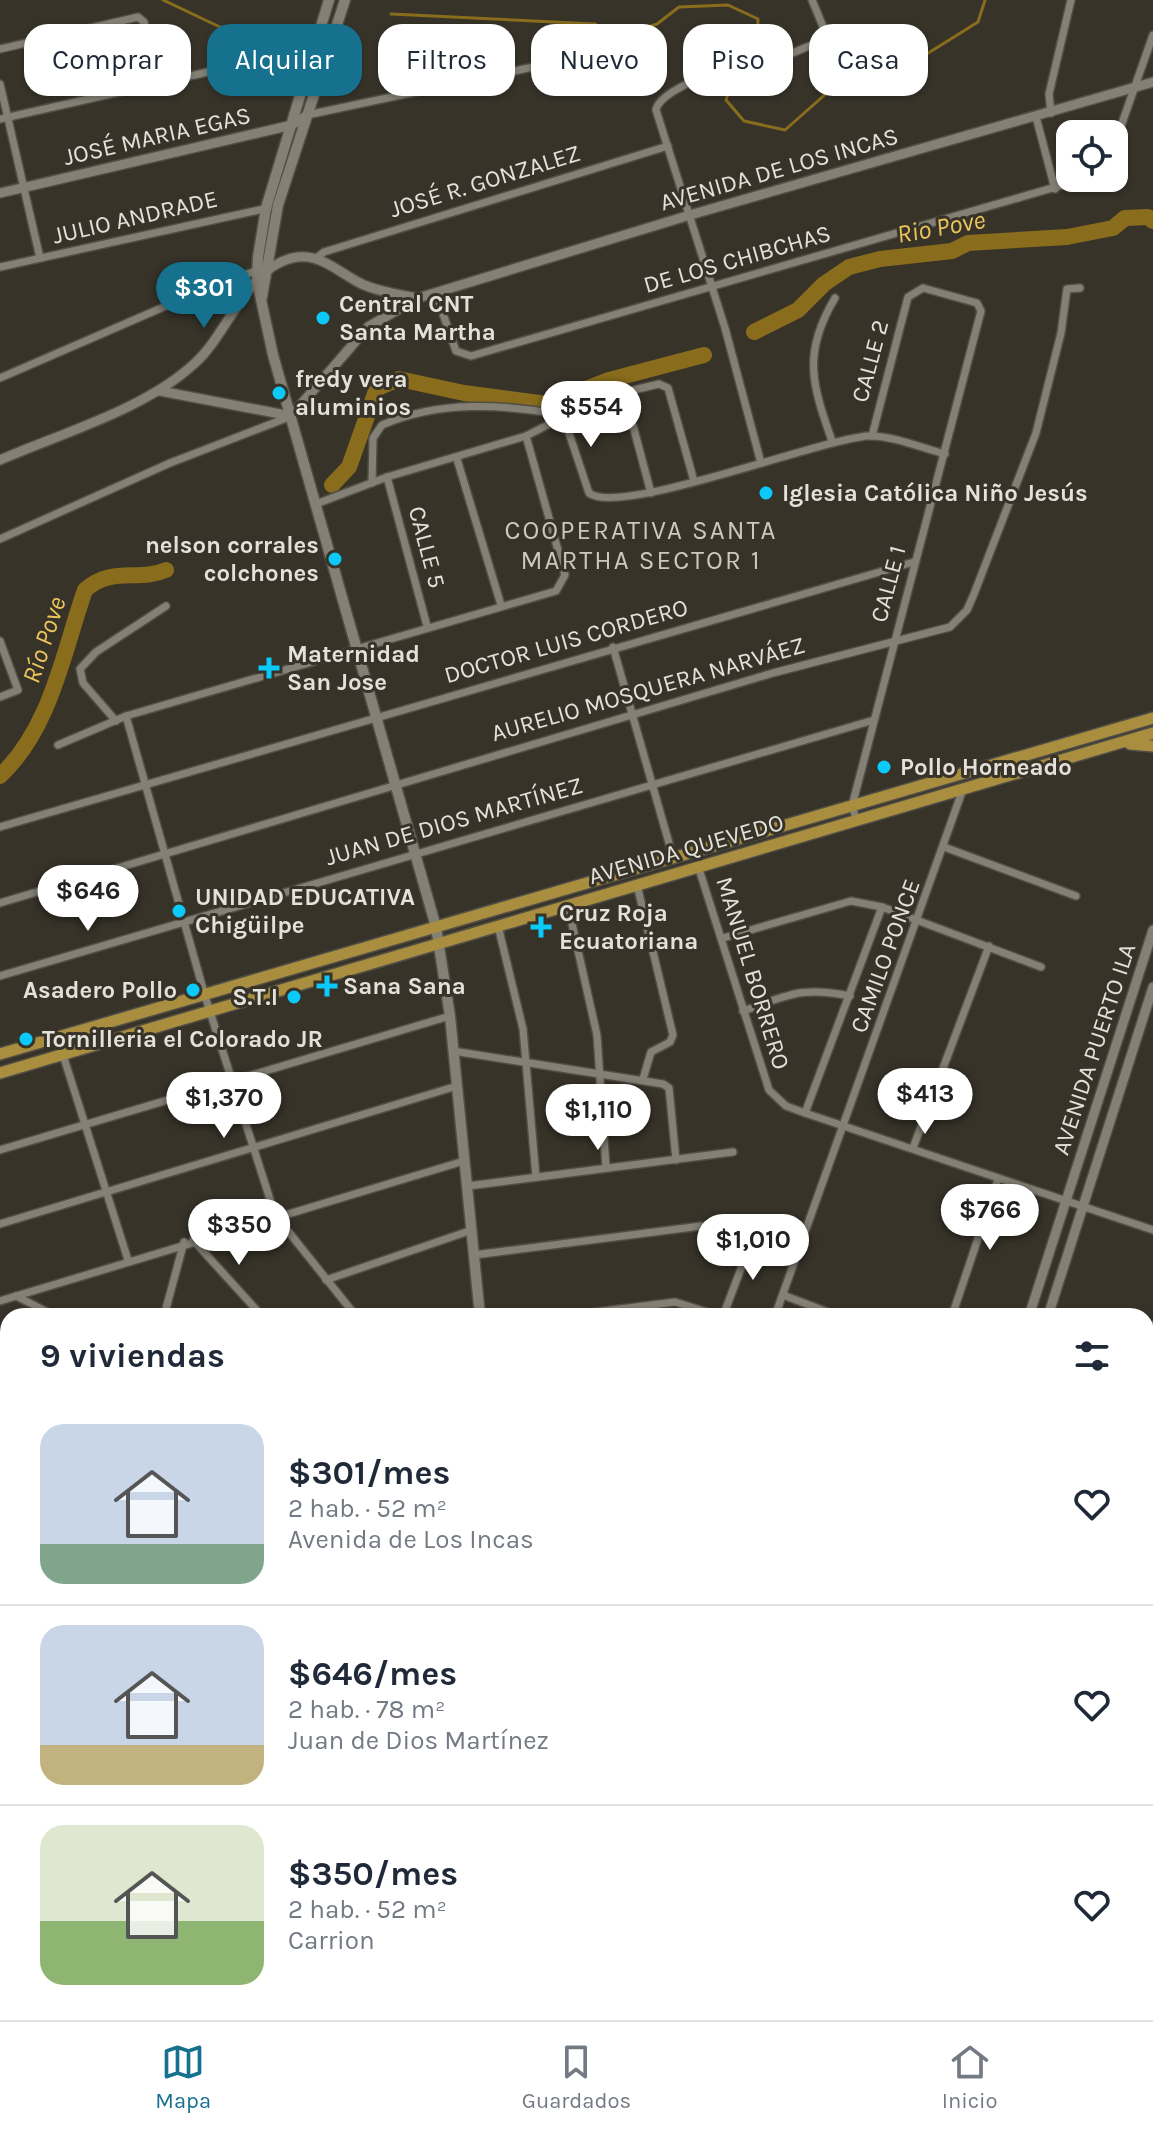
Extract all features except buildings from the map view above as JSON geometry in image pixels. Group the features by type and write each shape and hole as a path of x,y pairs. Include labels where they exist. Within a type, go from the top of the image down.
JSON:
{"main road":[{"path":"322,24 329,0"},
{"path":"262,273 278,205 345,0"},
{"path":"300,96 266,208 261,299 308,480 436,927 450,1016 479,1308"},
{"name":"AVENIDA QUEVEDO","path":"0,1054 1153,718"},
{"name":"AVENIDA QUEVEDO","path":"0,1073 1153,733"},
{"path":"1117,744 1153,746"}],"street":[{"path":"793,53 816,44 824,29 812,0"},
{"path":"1051,113 1049,94 1071,0"},
{"path":"108,24 138,17 144,24"},
{"path":"1123,120 1153,35"},
{"path":"0,49 24,43"},
{"name":"JOSÉ MARIA EGAS","path":"0,193 292,125 307,115 531,68"},
{"name":"AVENIDA DE LOS INCAS","path":"291,416 357,337 390,311 418,298 690,215 1153,82"},
{"path":"0,84 4,118 40,258"},
{"path":"683,86 671,91 657,105 734,358 761,463"},
{"path":"4,118 99,96"},
{"path":"1036,117 1055,189"},
{"name":"JOSÉ R. GONZALEZ","path":"315,259 324,252 668,146"},
{"name":"DE LOS CHIBCHAS","path":"436,294 456,351 471,356 1055,189"},
{"name":"JULIO ANDRADE","path":"0,267 278,205"},
{"path":"0,378 219,283 262,273 292,258 315,259"},
{"name":"AVENIDA DE LOS INCAS","path":"315,259 364,285 418,298"},
{"path":"0,460 160,391 206,352 262,273"},
{"name":"CALLE 1","path":"852,806 981,311 972,301 923,288 908,297"},
{"name":"AURELIO MOSQUERA NARVÁEZ","path":"0,903 395,783 894,640 932,635 950,627 967,610 1036,433 1061,333 1065,295 1071,288 1080,288"},
{"name":"CALLE 2","path":"872,436 908,297"},
{"path":"832,441 815,392 812,361 818,330 835,298"},
{"path":"315,500 526,436 600,398 659,384 668,388 694,481"},
{"path":"160,391 291,416"},
{"path":"624,392 651,493"},
{"path":"372,483 373,438 382,425 390,422 454,405 497,406 563,415"},
{"path":"563,415 589,493 604,500 651,493 832,441 872,436 945,454"},
{"path":"0,539 170,463 291,416"},
{"path":"58,745 126,716 358,646 556,591 565,575 526,436"},
{"path":"457,459 501,605"},
{"name":"CALLE 5","path":"387,477 427,626"},
{"name":"DOCTOR LUIS CORDERO","path":"0,827 914,562"},
{"path":"116,721 83,683 80,669 96,652 166,606"},
{"path":"0,641 18,690 0,697"},
{"path":"613,647 673,857"},
{"path":"126,716 205,996 275,1215 349,1308"},
{"name":"JUAN DE DIOS MARTÍNEZ","path":"0,976 874,720"},
{"name":"CAMILO PONCE","path":"778,1308 919,920 963,789"},
{"path":"852,806 857,821"},
{"path":"944,847 1076,896"},
{"name":"MANUEL BORRERO","path":"699,869 769,1090 786,1106 805,1113"},
{"path":"637,885 673,1035 670,1042 653,1049 643,1079"},
{"path":"723,938 835,903 851,901 882,907 1041,967"},
{"path":"568,906 597,1035 606,1167"},
{"path":"882,907 805,1113 1153,1230"},
{"path":"498,926 523,1029 536,1177"},
{"name":"AVENIDA PUERTO ILA","path":"1032,1308 1153,930"},
{"path":"913,1148 989,946"},
{"name":"AVENIDA PUERTO ILA","path":"1051,1308 1153,987"},
{"path":"743,1011 798,991 818,989 850,996"},
{"path":"0,1150 450,1016"},
{"path":"453,1051 643,1079 669,1088 676,1160"},
{"path":"63,1055 128,1260"},
{"path":"0,1224 457,1086"},
{"path":"468,1186 733,1152"},
{"path":"0,1301 184,1242 464,1161"},
{"path":"955,1308 998,1179"},
{"path":"474,1255 701,1226 723,1228 798,1255"},
{"path":"326,1280 472,1230"},
{"path":"725,1308 753,1237"},
{"path":"193,1240 255,1308"},
{"path":"166,1308 184,1242"},
{"path":"783,1295 817,1308"},
{"path":"16,1296 39,1308"},
{"path":"628,1308 675,1302 695,1308"}],"waterway":[{"path":"163,0 214,24"},
{"path":"391,14 595,24 615,38 657,24 679,7 728,5 758,19 757,44 735,73 726,100 744,121 785,130 846,76 893,75 978,22 985,0"},
{"name":"Rio Pove","path":"754,332 798,310 824,284 849,267 880,259 952,251 968,243 1067,237 1113,228 1125,218 1148,217 1153,221"},
{"name":"Río Pove","path":"332,485 349,467 377,388 399,379 464,393 547,404 609,380 704,355"},
{"name":"Río Pove","path":"0,776 32,736 44,713 85,590 105,578 166,570"}],"place":[{"name":"Central CNT Santa Martha","path":"323,318"},
{"name":"fredy vera aluminios","path":"279,393"},
{"name":"Iglesia Católica Niño Jesús","path":"766,493"},
{"name":"nelson corrales colchones","path":"335,559"},
{"name":"Maternidad San Jose","path":"269,668"},
{"name":"Pollo Horneado","path":"884,767"},
{"name":"UNIDAD EDUCATIVA Chigüilpe","path":"179,911"},
{"name":"Cruz Roja Ecuatoriana","path":"541,927"},
{"name":"Sana Sana","path":"327,986"},
{"name":"Asadero Pollo","path":"193,990"},
{"name":"S.T.I","path":"294,997"},
{"name":"Tornilleria el Colorado JR","path":"26,1039"}],"district":[{"name":"COOPERATIVA SANTA MARTHA SECTOR 1","path":"641,545"}]}
